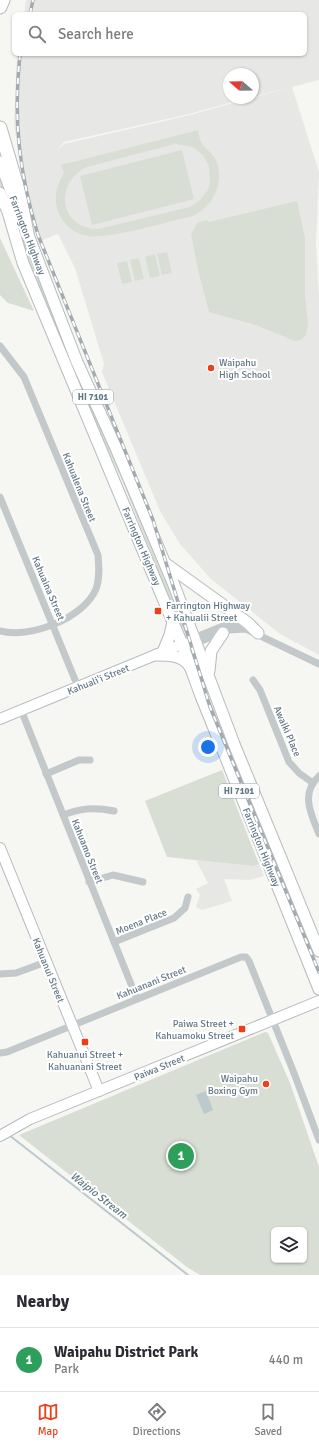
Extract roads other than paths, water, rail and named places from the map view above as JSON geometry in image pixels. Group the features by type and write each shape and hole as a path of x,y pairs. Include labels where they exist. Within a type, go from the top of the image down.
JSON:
{"highway":[{"path":"0,7 3,0"},
{"path":"0,128 27,232"}],"main road":[{"name":"Farrington Highway","path":"0,162 77,362 116,448 162,561 174,585 210,684 319,951"},
{"name":"Farrington Highway","path":"0,193 8,212 23,263 173,621 319,989"},
{"path":"0,209 23,263"},
{"path":"162,561 172,570 248,623 258,633"},
{"path":"173,621 170,636 160,653 176,656 188,664 191,669"},
{"path":"210,684 210,654 215,642 223,633"}],"street":[{"name":"Kahualena Street","path":"0,346 24,377 98,555 99,576 96,588 88,602 71,616 26,633 0,631"},
{"name":"Kahuaina Street","path":"0,497 78,687"},
{"path":"195,640 228,624 241,626 319,664"},
{"path":"195,640 246,629"},
{"name":"Kahuali'i Street","path":"0,719 195,640"},
{"name":"Awaiki Place","path":"253,680 260,690 289,762 298,773 313,783"},
{"name":"Kahuamo Street","path":"21,710 137,999"},
{"path":"46,774 79,760 90,760"},
{"path":"319,776 313,783 308,797 308,805 319,834"},
{"path":"63,815 87,808 114,811"},
{"name":"Kahuanui Street","path":"0,848 99,1091"},
{"path":"89,882 113,875 143,882"},
{"name":"Moena Place","path":"114,942 174,918 185,908 188,897"},
{"name":"Kahuanani Street","path":"0,1053 7,1052 244,957 249,961 274,1020"},
{"path":"0,974 16,973 46,962"},
{"name":"Paiwa Street","path":"0,1136 13,1128 99,1091 319,1001"},
{"path":"274,1020 319,1140"}],"waterway":[{"name":"Waipio Stream","path":"9,1135 188,1275"}],"railway":[{"path":"30,12 33,0"},
{"path":"20,56 17,101 19,146 26,190 38,235 153,520 210,707 319,972"}],"place":[{"name":"Waipahu High School","path":"211,368"},
{"name":"Farrington Highway + Kahualii Street","path":"158,611"},
{"name":"Paiwa Street + Kahuamoku Street","path":"242,1029"},
{"name":"Kahuanui Street + Kahuanani Street","path":"85,1042"},
{"name":"Waipahu Boxing Gym","path":"266,1084"},
{"name":"Waipahu District Park","path":"181,1156"}]}
